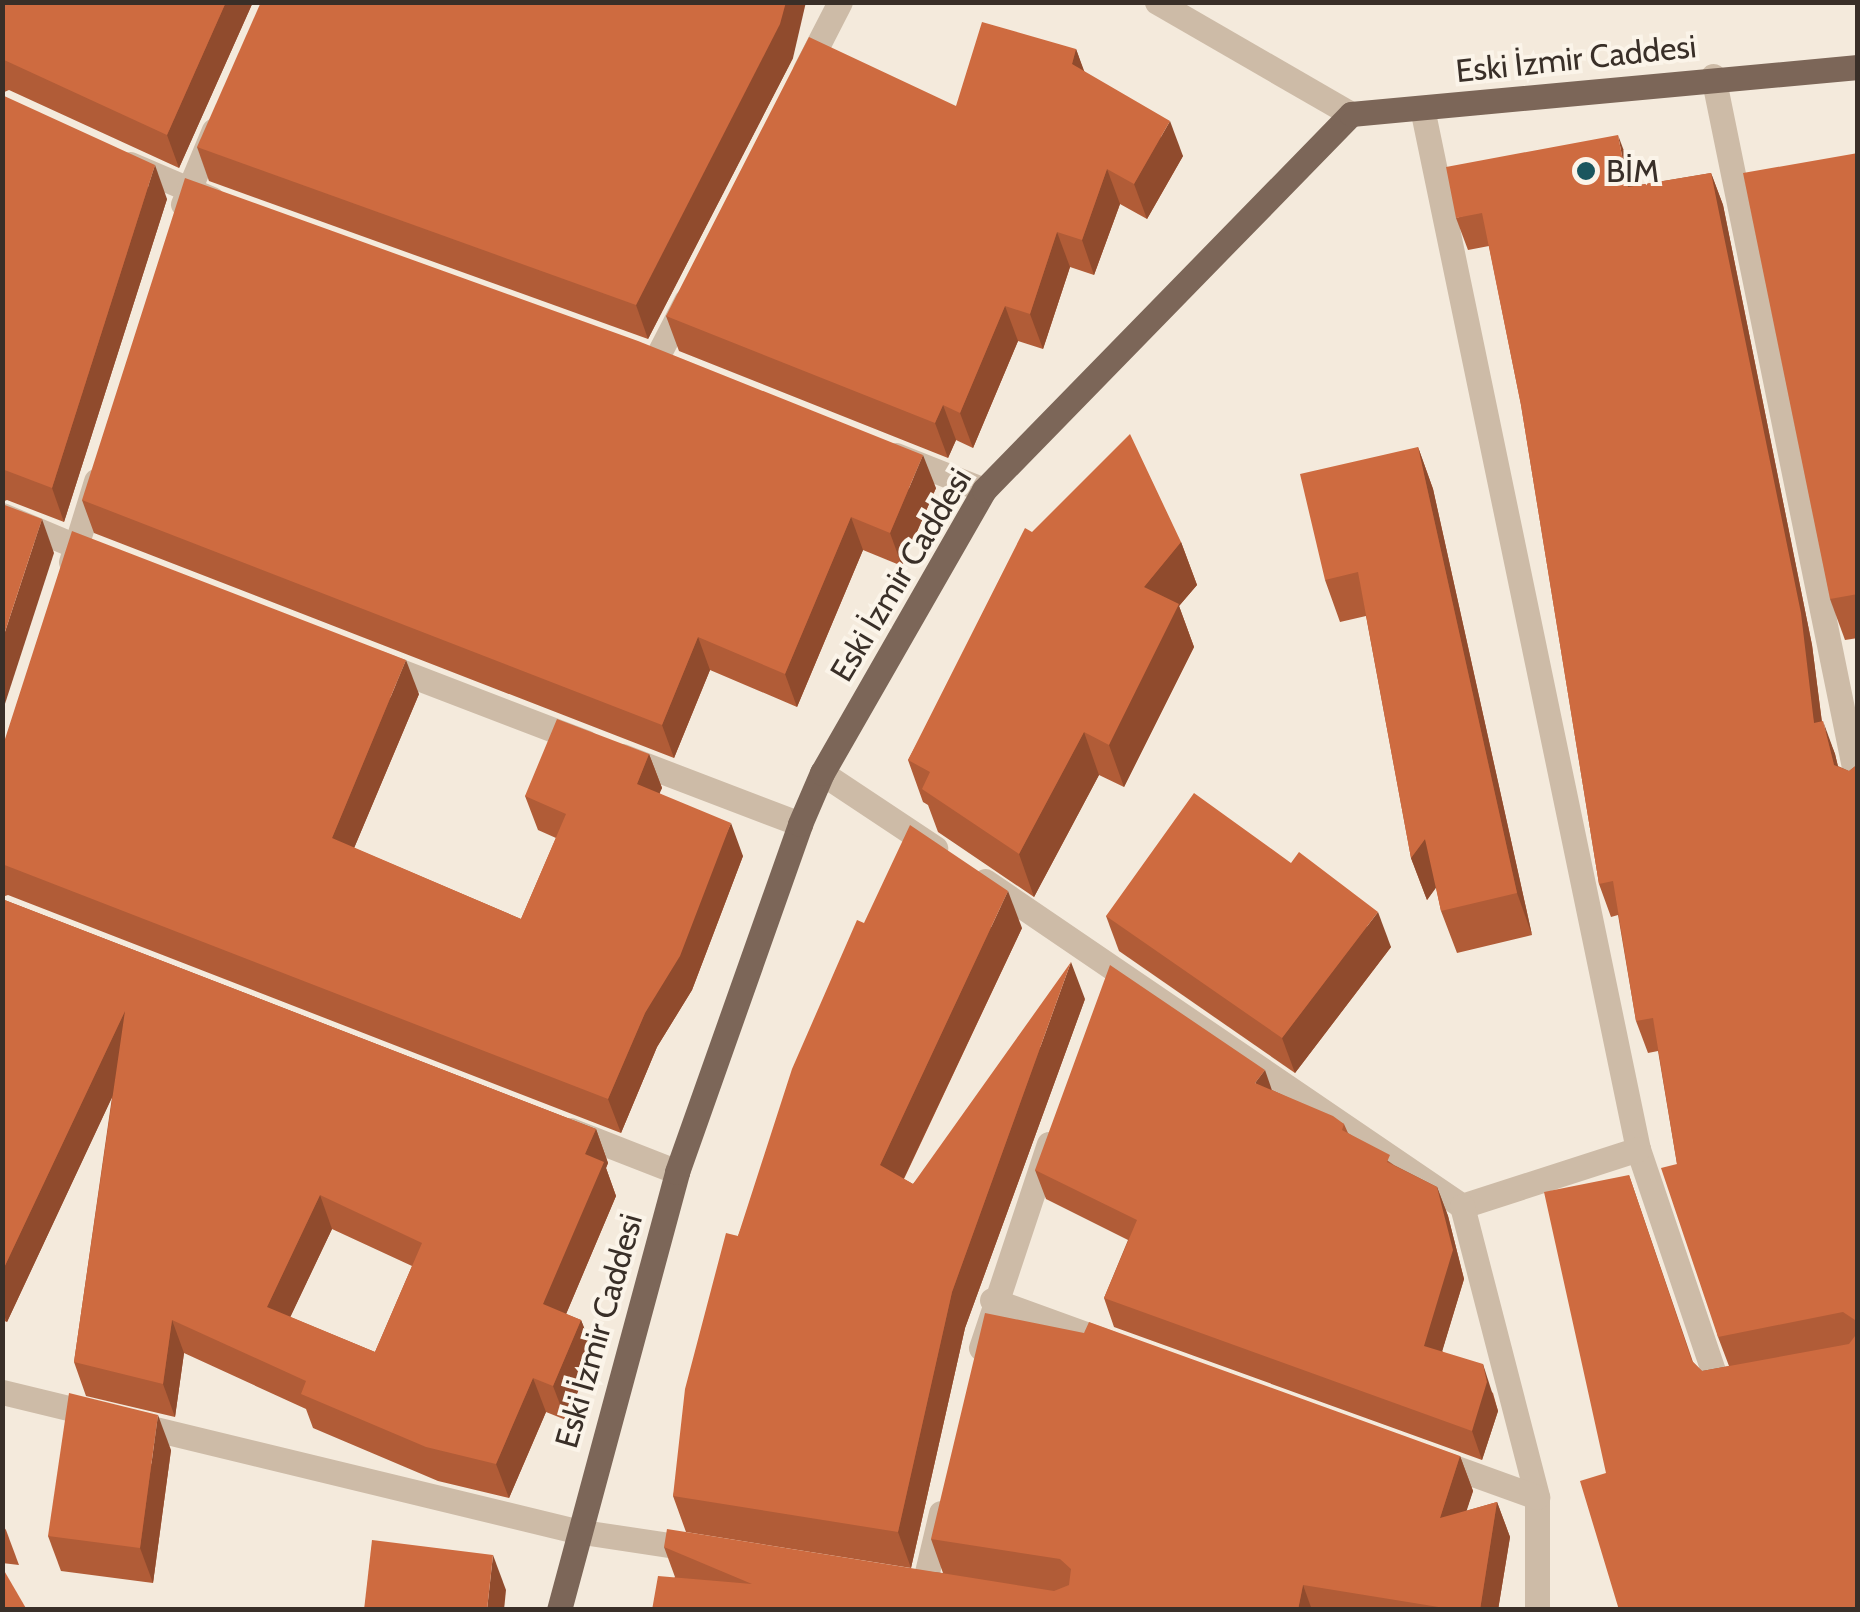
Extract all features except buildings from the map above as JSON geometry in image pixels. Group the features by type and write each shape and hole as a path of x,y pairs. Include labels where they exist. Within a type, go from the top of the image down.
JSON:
{"main road":[{"name":"Eski İzmir Caddesi","path":"558,1610 576,1530 677,1172 800,824 822,774 984,490 1351,114 1713,76 1858,67"}],"street":[{"path":"796,88 840,2"},
{"path":"1157,2 1351,114"},
{"path":"1713,76 1858,788"},
{"path":"175,228 187,190 225,105"},
{"path":"1422,108 1638,1148 1719,1388 1754,1381"},
{"path":"103,152 243,210"},
{"path":"656,359 700,274"},
{"path":"875,447 984,490"},
{"path":"64,584 105,453"},
{"path":"2,515 132,568"},
{"path":"354,654 800,824"},
{"path":"822,774 1114,966 1462,1206 1537,1497 1537,1610"},
{"path":"1101,1003 1114,966"},
{"path":"974,1376 992,1300 1060,1114"},
{"path":"549,1122 677,1172"},
{"path":"1462,1206 1638,1148"},
{"path":"992,1300 1142,1355"},
{"path":"2,1392 576,1530 731,1554"},
{"path":"1406,1450 1537,1497"},
{"path":"947,1490 915,1583 956,1589"}],"place":[{"name":"BİM","path":"1586,171"}]}
